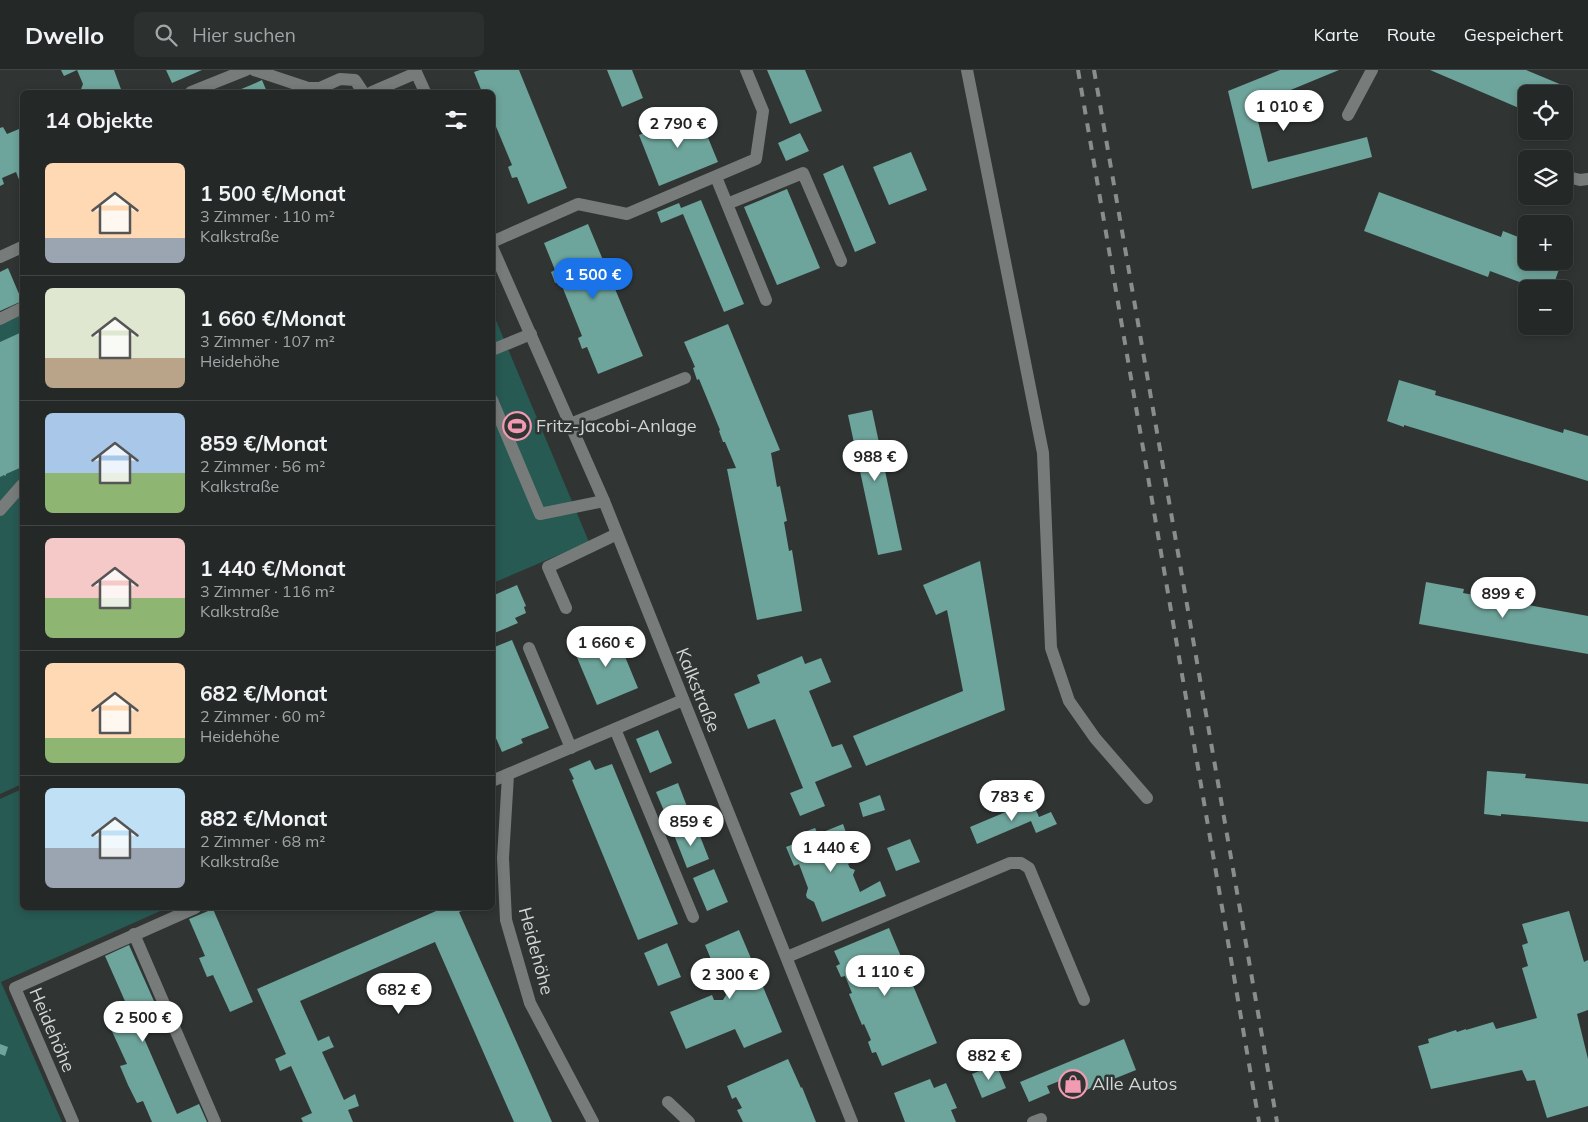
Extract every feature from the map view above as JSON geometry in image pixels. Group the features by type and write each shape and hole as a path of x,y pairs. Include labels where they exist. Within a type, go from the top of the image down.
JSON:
{"street":[{"path":"196,90 246,70"},
{"path":"254,70 308,88 320,88 340,79 355,80 362,90"},
{"path":"495,241 578,204 627,214 756,159 764,111 746,70"},
{"path":"967,70 1043,453 1050,648 1069,701 1095,738 1147,798"},
{"path":"1348,115 1372,70"},
{"path":"376,90 415,72 423,90"},
{"path":"727,204 803,173 841,261"},
{"path":"716,177 766,300"},
{"path":"1573,178 1588,179"},
{"path":"0,257 20,248"},
{"name":"Kalkstraße","path":"495,254 604,501 852,1122"},
{"path":"0,318 20,309"},
{"path":"495,349 531,334"},
{"path":"570,424 685,378"},
{"path":"495,407 540,514 604,501"},
{"path":"0,510 20,487"},
{"path":"566,608 548,567 617,534"},
{"path":"529,648 571,748"},
{"path":"495,779 683,700"},
{"path":"615,729 693,917"},
{"name":"Heidehöhe","path":"508,775 503,858 506,920 530,1003 593,1122"},
{"path":"787,957 1010,863 1022,863 1029,868 1084,1000"},
{"name":"Heidehöhe","path":"73,1122 14,988 190,910"},
{"path":"134,934 215,1122"},
{"path":"668,1102 689,1122"}],"green space":[{"path":"20,307 20,785 0,794 0,316"},
{"name":"Fritz-Jacobi-Anlage","path":"495,318 589,542 495,582"},
{"path":"20,790 20,910 163,910 1,982 62,1122 0,1122 0,799"}],"building":[{"path":"61,70 77,70 64,76"},
{"path":"77,70 114,70 121,90 81,90 83,84"},
{"path":"166,70 202,70 172,83"},
{"path":"480,70 519,70 567,188 528,204 517,177 512,178 508,167 512,165 495,124 495,90 481,90 474,72"},
{"path":"607,70 632,70 643,98 622,107"},
{"path":"767,70 805,70 822,111 790,124"},
{"path":"1280,70 1339,70 1254,105 1268,162 1367,137 1372,157 1252,189 1228,91"},
{"path":"1430,70 1526,70 1562,85 1518,85 1518,108"},
{"path":"262,80 266,90 239,90"},
{"path":"697,111 718,162 659,186 639,135"},
{"path":"3,127 7,134 19,129 20,131 20,182 16,172 2,178 4,184 0,186 0,128"},
{"path":"800,133 809,151 786,161 778,143"},
{"path":"911,152 927,190 889,205 873,167"},
{"path":"843,165 876,243 855,252 823,174"},
{"path":"787,189 820,268 777,285 744,207"},
{"path":"1379,192 1501,237 1503,231 1518,237 1518,270 1559,270 1555,280 1518,282 1490,271 1488,277 1364,231"},
{"path":"701,200 744,304 724,312 683,214 661,223 657,212 679,203 681,208"},
{"path":"588,224 643,356 598,374 587,347 582,349 578,338 582,336 560,281 555,283 551,272 555,270 544,243"},
{"path":"8,268 20,296 20,302 0,311 0,272"},
{"path":"728,324 780,450 771,453 777,487 780,486 787,521 784,522 789,551 792,550 802,611 757,620 727,469 736,468 725,442 723,442 699,379 697,380 693,368 695,367 684,342"},
{"path":"20,333 20,468 0,477 0,342"},
{"path":"1399,380 1436,391 1435,395 1563,433 1564,429 1588,436 1588,481 1387,421"},
{"path":"872,410 902,550 878,555 848,415"},
{"path":"980,561 1005,710 866,766 853,736 963,691 947,610 936,615 923,585"},
{"path":"1426,582 1464,589 1463,593 1588,616 1588,654 1419,624"},
{"path":"517,585 526,606 524,607 526,613 515,618 518,623 495,633 495,595"},
{"path":"614,630 638,688 597,705 573,648"},
{"path":"512,640 549,728 521,739 523,743 502,752 495,736 495,647"},
{"path":"802,656 805,664 821,658 831,682 809,691 832,747 842,744 852,767 815,782 825,806 800,816 790,793 803,788 775,719 748,729 734,694 760,683 757,675"},
{"path":"658,730 672,763 650,773 636,739"},
{"path":"590,760 595,770 612,764 678,924 638,940 569,769"},
{"path":"1487,771 1526,774 1525,778 1588,784 1588,822 1484,814"},
{"path":"678,783 691,817 670,825 656,792"},
{"path":"880,795 885,810 863,817 859,803"},
{"path":"1032,801 1039,817 1051,812 1057,824 1036,833 1031,821 977,844 970,827"},
{"path":"843,824 856,860 848,864 850,868 855,870 853,875 860,892 880,881 886,896 822,922 814,902 807,898 808,888 799,864 794,866 786,847 807,839 804,832 815,828 818,834"},
{"path":"696,826 709,859 687,868 674,835"},
{"path":"910,839 920,862 896,871 887,848"},
{"path":"714,869 728,902 707,911 693,878"},
{"path":"213,910 253,1002 230,1012 213,975 207,977 199,958 205,956 189,919"},
{"path":"438,910 464,910 459,912 552,1122 514,1122 435,942 300,1001 318,1041 329,1036 334,1047 322,1052 344,1100 355,1094 359,1106 348,1110 353,1122 303,1122 301,1118 312,1113 291,1066 280,1071 275,1059 286,1054 257,989"},
{"path":"1569,911 1584,962 1588,960 1588,1010 1577,1014 1588,1059 1588,1106 1547,1118 1535,1080 1527,1081 1522,1070 1431,1089 1418,1046 1429,1043 1428,1039 1456,1030 1457,1032 1493,1022 1496,1029 1537,1018 1522,968 1528,966 1522,945 1528,943 1522,924"},
{"path":"889,928 937,1043 882,1066 876,1052 872,1053 868,1042 871,1040 864,1024 862,1025 849,994 852,993 845,976 841,977 836,966 840,964 834,951"},
{"path":"739,930 782,1032 744,1048 735,1029 686,1049 670,1012 712,995 714,1000 723,1000 726,995 705,945"},
{"path":"667,943 681,977 658,986 644,953"},
{"path":"129,945 162,1019 140,1029 177,1114 199,1104 207,1122 152,1122 143,1101 137,1103 128,1085 120,1066 127,1064 110,1027 132,1017 105,956"},
{"path":"1124,1039 1136,1070 1069,1097 1062,1080 1047,1086 1050,1093 1029,1102 1020,1082"},
{"path":"0,1044 8,1047 5,1056 0,1054"},
{"path":"788,1059 816,1122 743,1122 737,1110 742,1108 736,1097 732,1099 727,1086"},
{"path":"996,1064 1006,1088 982,1098 972,1074"},
{"path":"930,1079 934,1088 946,1083 957,1108 951,1110 956,1122 905,1122 894,1093"}],"railway":[{"path":"1078,70 1259,1122"},
{"path":"1094,70 1277,1122"}],"place":[{"name":"Fritz-Jacobi-Anlage","path":"517,426"},
{"name":"Alle Autos","path":"1073,1084"}]}
